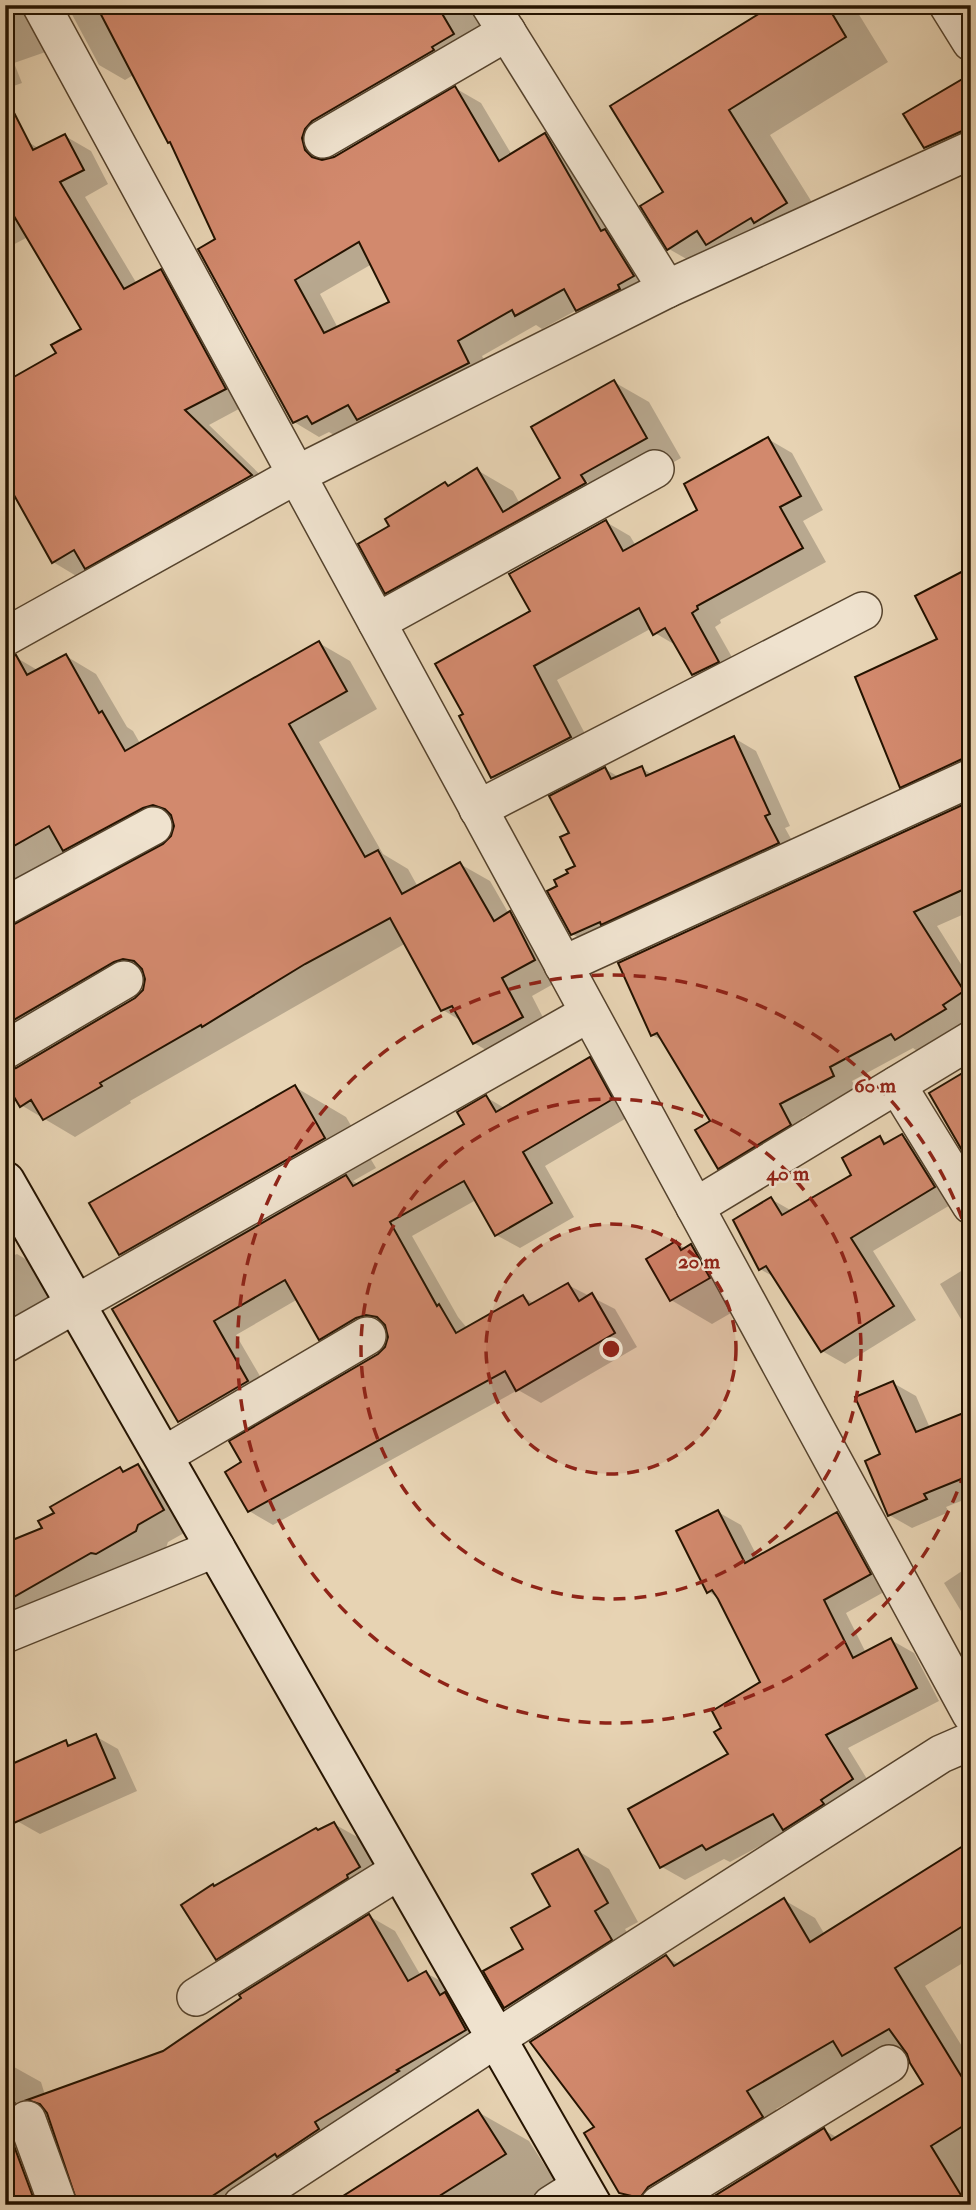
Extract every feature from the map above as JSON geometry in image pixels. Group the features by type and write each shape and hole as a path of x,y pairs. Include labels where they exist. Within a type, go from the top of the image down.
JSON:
{"street":[{"path":"41,5 971,1714"},
{"path":"948,5 971,42"},
{"path":"323,139 499,19 667,289"},
{"path":"5,637 296,475 667,289 971,150"},
{"path":"377,622 655,469"},
{"path":"478,808 863,611"},
{"path":"563,965 971,778"},
{"path":"5,906 153,826"},
{"path":"5,1050 124,981"},
{"path":"5,1344 589,1013"},
{"path":"695,1207 971,1040"},
{"path":"897,1085 971,1205"},
{"path":"8,1191 76,1304 497,2038 575,2198"},
{"path":"163,1456 367,1336"},
{"path":"5,1634 216,1548"},
{"path":"242,2205 941,1754 971,1741"},
{"path":"196,1997 401,1870"},
{"path":"659,2205 889,2064"},
{"path":"27,2120 58,2205"}],"building":[{"path":"96,5 437,5 454,34 432,47 434,50 312,121 302,138 305,150 312,157 322,160 334,157 455,86 499,161 545,133 601,231 605,229 634,276 618,285 620,289 576,311 564,289 515,316 512,310 458,341 469,363 357,420 348,405 312,424 307,416 293,423 198,249 215,239 170,142 168,143","holes":["359,242 389,302 324,333 295,280"]},
{"path":"773,5 827,5 846,37 729,110 787,203 754,223 751,218 706,245 697,231 667,250 640,206 663,192 610,106"},
{"path":"971,74 971,129 924,148 903,114"},
{"path":"5,95 33,150 65,134 84,170 60,182 124,289 161,269 226,389 185,410 252,475 85,569 74,550 52,563 5,479 5,382 56,353 51,345 81,329 5,201"},
{"path":"614,380 647,438 581,475 586,483 385,594 358,544 389,526 385,519 445,482 448,486 477,468 503,512 560,478 531,427"},
{"path":"768,437 801,496 780,507 803,548 697,606 698,609 692,613 719,662 692,675 665,628 653,635 639,608 534,666 571,737 491,778 459,716 463,714 435,664 530,611 509,574 606,520 623,551 697,510 684,484"},
{"path":"971,567 971,757 900,788 855,677 937,639 915,596"},
{"path":"319,641 347,691 289,724 365,857 378,850 402,894 460,862 494,921 510,911 535,960 502,978 523,1017 473,1044 452,1006 441,1011 390,918 100,1083 102,1086 43,1120 31,1100 20,1107 5,1082 5,1071 16,1068 135,998 143,990 145,979 142,969 134,961 123,959 5,1025 5,929 163,844 171,836 174,826 171,815 165,809 153,805 63,851 49,826 5,851 5,658 16,655 27,675 66,654 99,713 102,711 125,751"},
{"path":"734,736 770,814 765,816 779,843 601,925 600,922 571,935 547,891 557,886 554,880 575,866 560,837 569,833 549,796 605,767 611,779 642,766 646,776"},
{"path":"971,801 971,886 914,912 964,991 943,1005 946,1009 895,1040 891,1034 830,1067 834,1076 780,1104 791,1125 718,1169 695,1130 710,1121 657,1033 651,1036 618,963"},
{"path":"590,1057 613,1099 523,1152 552,1203 495,1236 464,1181 390,1222 437,1306 439,1304 456,1333 523,1295 529,1305 568,1283 579,1301 592,1293 615,1333 516,1391 505,1371 248,1512 225,1472 241,1462 229,1441 378,1354 385,1347 388,1337 385,1325 377,1317 366,1315 319,1340 285,1280 214,1321 248,1381 178,1422 112,1309 346,1175 353,1186 464,1124 457,1112 486,1095 496,1112"},
{"path":"971,1068 971,1160 967,1159 929,1093"},
{"path":"295,1085 325,1138 119,1255 89,1203"},
{"path":"902,1134 935,1187 851,1238 894,1306 821,1352 766,1266 759,1270 733,1220 771,1197 782,1215 851,1175 842,1158 880,1136 884,1144"},
{"path":"676,1241 681,1250 691,1244 710,1278 670,1301 646,1259"},
{"path":"893,1381 916,1432 971,1410 971,1475 924,1494 927,1499 888,1516 865,1461 880,1454 855,1397"},
{"path":"138,1464 164,1510 138,1525 136,1531 96,1554 91,1553 5,1602 5,1543 42,1528 38,1521 54,1513 50,1507 120,1467 123,1472"},
{"path":"718,1510 745,1563 837,1512 871,1574 824,1600 853,1658 891,1638 917,1688 826,1735 853,1779 821,1800 824,1804 783,1830 773,1814 706,1850 702,1845 660,1868 628,1809 728,1754 714,1732 721,1728 712,1711 760,1682 718,1599 712,1590 707,1593 676,1531"},
{"path":"96,1734 115,1778 5,1827 5,1767 66,1740 68,1746"},
{"path":"334,1822 360,1867 347,1875 348,1878 216,1960 181,1905 213,1884 214,1886 316,1828 318,1830"},
{"path":"971,1841 971,1921 895,1968 971,2092 971,2121 931,2146 967,2205 700,2205 824,2128 831,2140 923,2084 907,2054 889,2029 842,2056 833,2041 747,2091 763,2117 648,2187 640,2198 619,2193 584,2133 594,2127 530,2042 666,1955 674,1966 784,1898 810,1942"},
{"path":"578,1849 608,1903 595,1911 612,1940 504,2008 483,1971 523,1949 511,1928 550,1906 532,1874"},
{"path":"369,1914 408,1981 426,1971 440,1995 445,1992 466,2030 315,2122 319,2129 277,2157 275,2154 199,2205 78,2205 47,2113 40,2104 27,2100 163,2051 241,1998 239,1995"},
{"path":"14,2104 7,2116 7,2127 36,2205 5,2205 5,2107"},
{"path":"478,2110 506,2154 425,2205 329,2205"}]}
